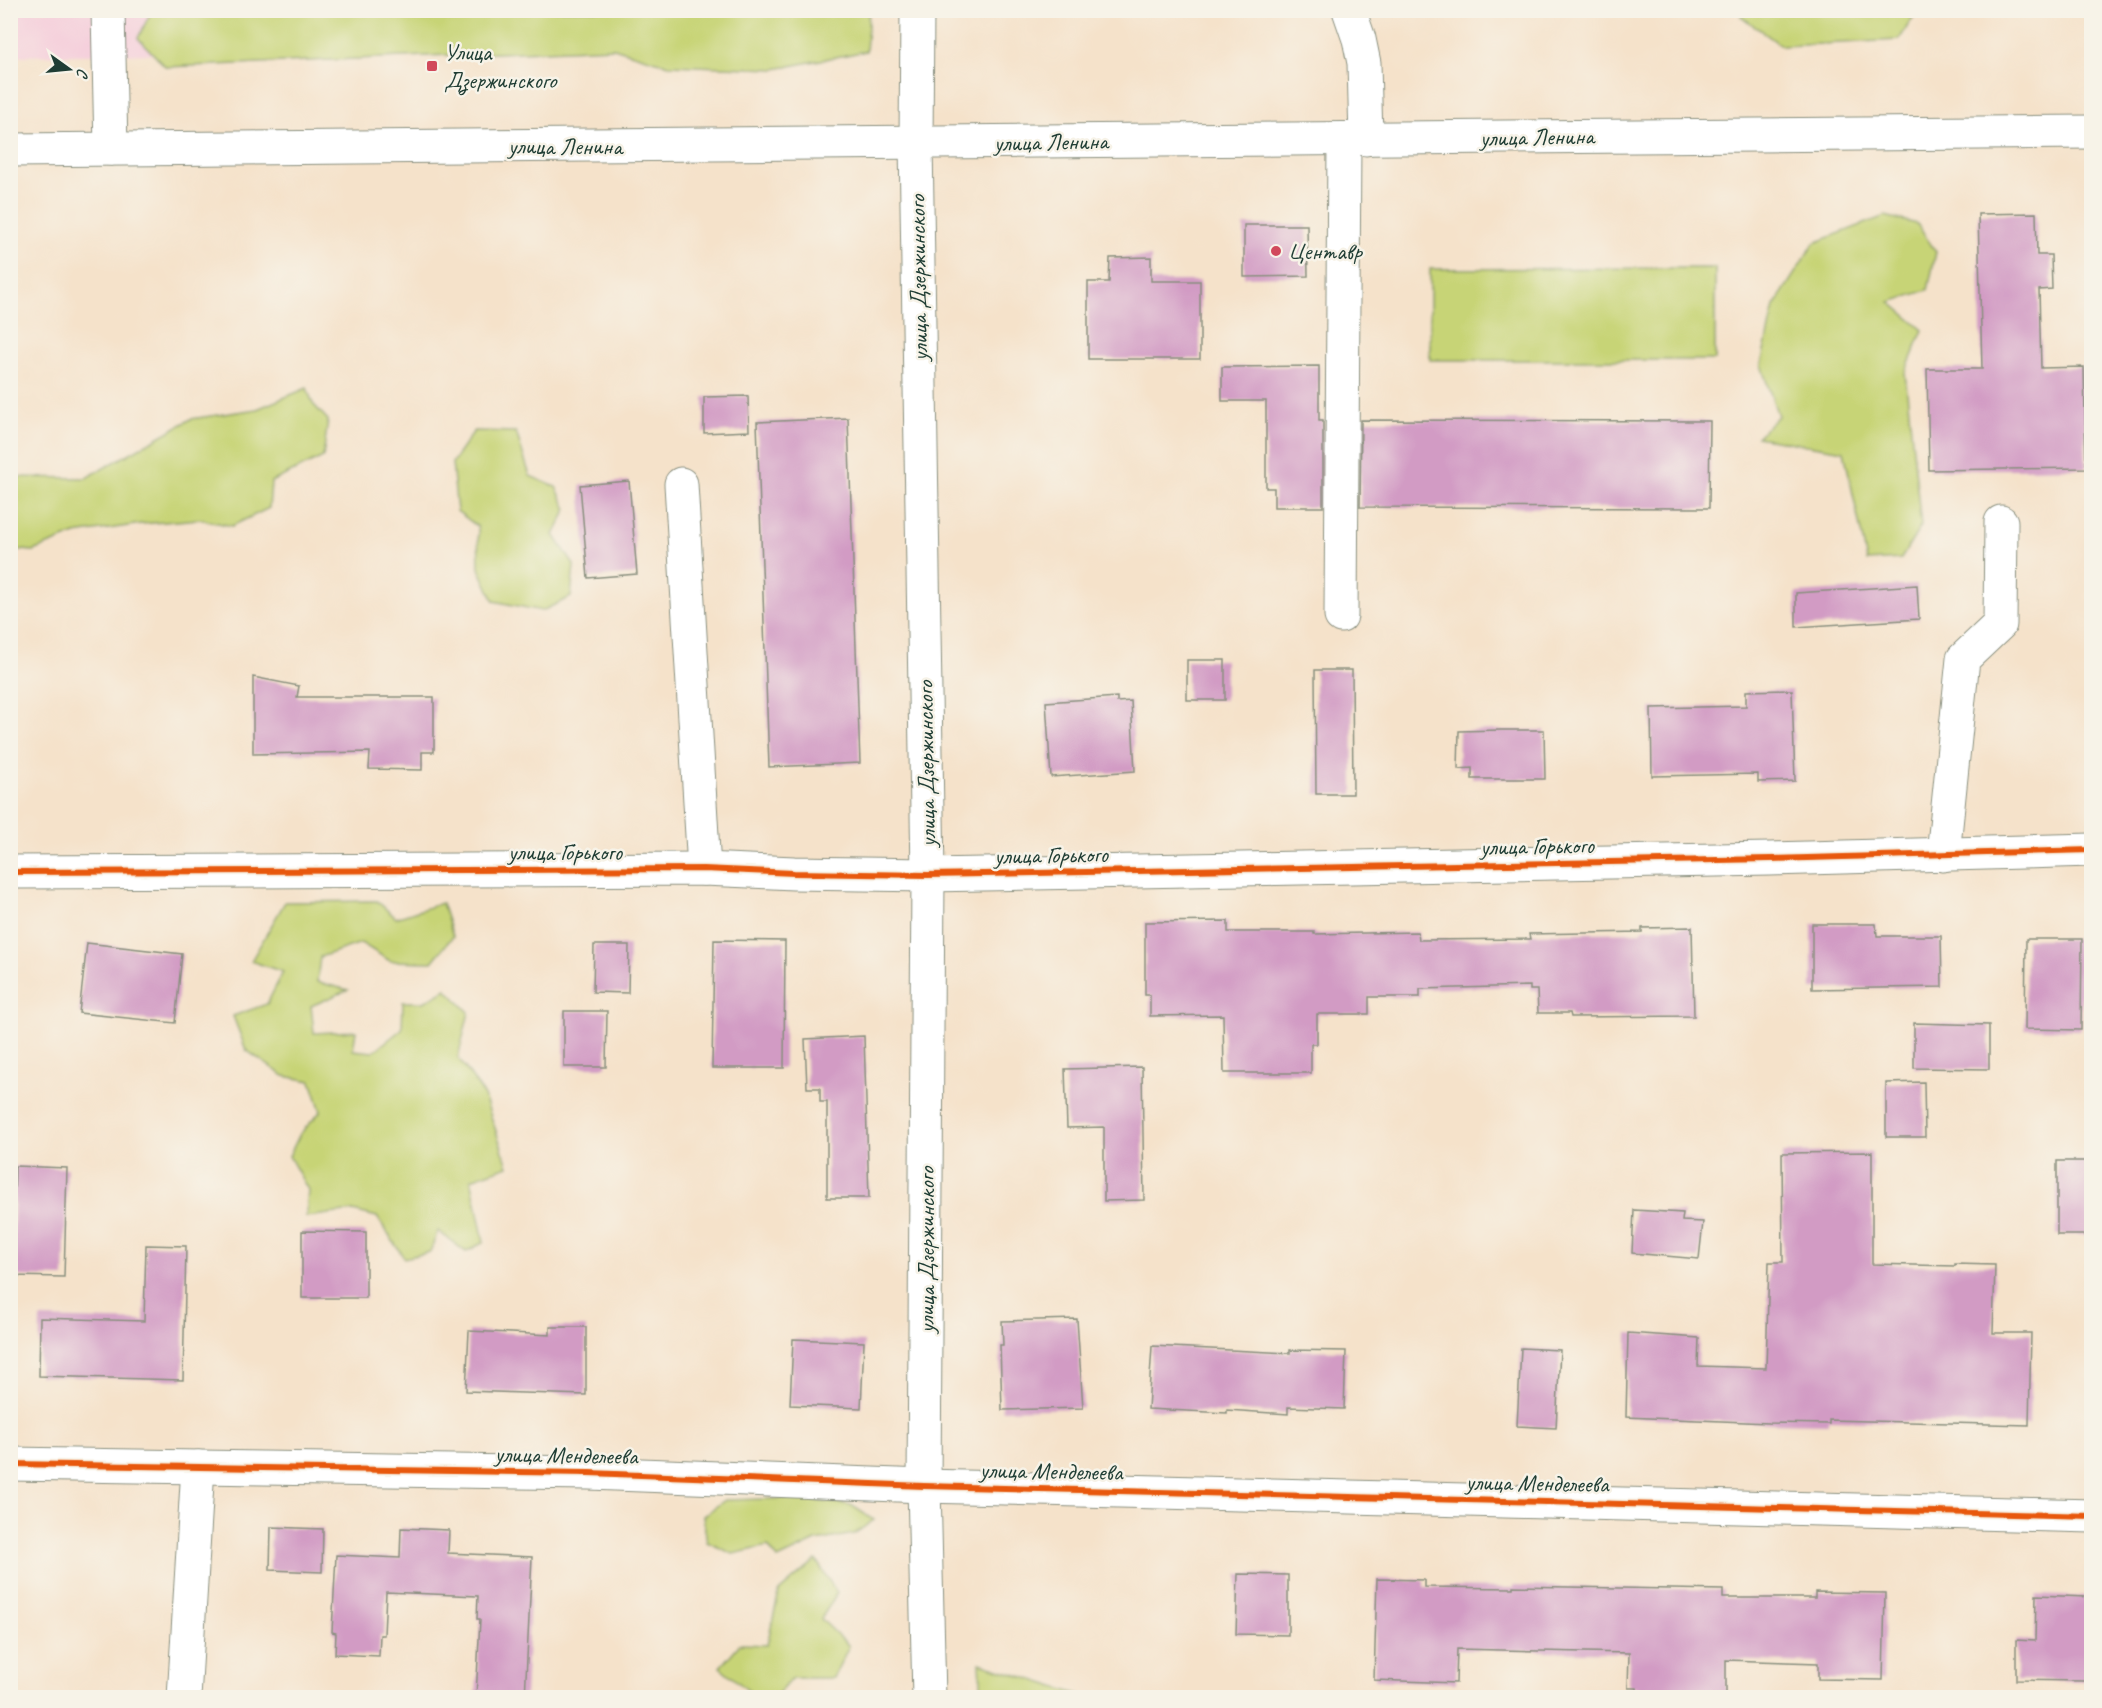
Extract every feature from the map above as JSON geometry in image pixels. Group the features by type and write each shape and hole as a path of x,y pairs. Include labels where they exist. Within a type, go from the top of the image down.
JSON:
{"street":[{"path":"108,10 111,148"},
{"name":"улица Дзержинского","path":"917,10 916,143 928,875 924,1486 929,1698"},
{"path":"1341,616 1354,139 1364,63 1349,10"},
{"name":"улица Ленина","path":"10,150 2091,132"},
{"path":"681,484 704,869"},
{"path":"1943,855 1963,659 2000,624 2001,522"},
{"name":"улица Горького","path":"10,872 704,869 928,875 1943,855 2091,850"},
{"name":"улица Менделеева","path":"10,1464 589,1473 924,1486 2091,1516"},
{"path":"184,1698 198,1467"}],"shaded area":[{"path":"10,11 614,11 614,48 11,56"}],"green space":[{"path":"152,10 869,11 866,51 775,69 669,65 614,48 166,67 138,38"},
{"path":"1741,10 1917,11 1899,40 1782,46 1741,16"},
{"path":"1885,216 1917,224 1936,252 1928,290 1890,302 1923,330 1905,373 1921,526 1901,559 1867,561 1844,451 1757,437 1778,416 1761,365 1774,306 1814,243"},
{"path":"1715,268 1715,360 1430,360 1430,269"},
{"path":"307,388 313,404 328,420 323,457 271,482 269,508 232,526 199,519 141,524 75,534 33,551 11,549 11,477 86,478 191,419 257,409"},
{"path":"474,431 516,432 530,476 556,487 567,509 554,535 574,565 571,597 542,611 494,601 479,568 478,527 457,511 452,463"},
{"path":"377,901 396,918 442,903 453,936 432,962 390,961 361,943 320,957 317,982 348,990 311,1006 314,1033 356,1031 353,1050 373,1052 402,1029 403,1002 424,1002 446,989 469,1012 458,1058 483,1093 508,1166 471,1179 484,1242 466,1252 438,1231 430,1252 404,1258 377,1217 353,1211 306,1217 308,1190 289,1156 300,1134 321,1111 311,1081 284,1076 246,1050 233,1016 267,1004 283,972 251,961 285,902"},
{"path":"796,1498 851,1505 874,1520 854,1534 816,1541 778,1559 768,1546 733,1554 707,1542 703,1516 725,1500"},
{"path":"816,1560 837,1593 821,1619 849,1646 833,1678 792,1678 775,1697 756,1697 720,1667 740,1644 767,1645 779,1592"},
{"path":"980,1663 1083,1696 1084,1697 982,1697"}],"building":[{"path":"2036,213 2037,255 2051,255 2052,289 2039,290 2041,368 2084,367 2086,468 1929,470 1927,369 1982,369 1978,214"},
{"name":"Центавр","path":"1244,225 1307,225 1308,276 1244,277"},
{"path":"1151,257 1151,281 1200,281 1200,359 1088,359 1088,282 1109,282 1110,258"},
{"path":"1319,366 1319,420 1323,420 1323,507 1274,507 1274,488 1266,488 1266,401 1222,401 1222,367"},
{"path":"748,396 749,431 704,433 704,397"},
{"path":"848,418 860,763 769,767 757,422"},
{"path":"1361,420 1710,421 1709,508 1360,507"},
{"path":"629,481 637,574 588,578 580,485"},
{"path":"1917,585 1919,619 1796,627 1796,593"},
{"path":"1187,660 1225,660 1225,700 1187,700"},
{"path":"1315,670 1352,670 1353,794 1316,794"},
{"path":"253,677 299,686 297,697 434,697 434,752 422,752 422,770 369,769 370,752 253,754"},
{"path":"1792,690 1795,781 1758,782 1758,774 1652,776 1651,708 1746,706 1746,691"},
{"path":"1117,697 1117,702 1131,701 1135,771 1051,777 1046,702"},
{"path":"1544,730 1545,779 1472,779 1472,768 1458,769 1459,731"},
{"path":"1228,921 1228,932 1314,932 1314,934 1418,932 1419,940 1530,939 1529,934 1642,932 1642,928 1692,927 1694,1016 1571,1017 1570,1013 1538,1013 1537,990 1530,990 1530,986 1420,989 1420,997 1369,997 1369,1014 1317,1014 1317,1044 1311,1044 1311,1073 1224,1073 1223,1015 1150,1016 1150,995 1145,995 1145,922"},
{"path":"1812,924 1876,924 1877,936 1941,936 1942,987 1812,989"},
{"path":"2026,939 2082,939 2081,1030 2025,1029"},
{"path":"714,940 785,941 784,1068 712,1068"},
{"path":"87,943 182,954 175,1023 79,1013"},
{"path":"594,945 629,945 628,993 593,992"},
{"path":"564,1011 607,1011 606,1067 564,1067"},
{"path":"1914,1023 1989,1025 1989,1069 1914,1068"},
{"path":"864,1036 869,1198 827,1198 827,1102 820,1102 820,1088 807,1088 805,1039"},
{"path":"1142,1067 1144,1200 1104,1201 1104,1127 1067,1128 1065,1069"},
{"path":"1924,1082 1925,1137 1886,1137 1886,1083"},
{"path":"1872,1152 1872,1264 1995,1265 1993,1333 2031,1333 2029,1425 1829,1420 1829,1424 1769,1423 1626,1417 1628,1333 1699,1338 1698,1366 1766,1368 1769,1262 1783,1262 1782,1153"},
{"path":"2057,1161 2091,1161 2091,1235 2057,1235"},
{"path":"15,1166 67,1168 64,1277 10,1276"},
{"path":"1634,1210 1683,1213 1682,1221 1703,1222 1699,1259 1632,1253"},
{"path":"302,1231 366,1232 366,1298 302,1298"},
{"path":"146,1245 186,1246 183,1380 39,1376 40,1318 144,1321"},
{"path":"1077,1319 1083,1408 1002,1410 1000,1345 1003,1345 1002,1321"},
{"path":"550,1327 586,1327 586,1395 466,1391 469,1331 550,1335"},
{"path":"793,1339 864,1342 861,1408 790,1405"},
{"path":"1152,1346 1290,1353 1290,1350 1346,1351 1344,1409 1288,1407 1288,1414 1227,1410 1227,1413 1148,1409"},
{"path":"1521,1348 1560,1350 1556,1428 1517,1426"},
{"path":"271,1527 323,1529 322,1572 270,1570"},
{"path":"401,1528 449,1530 448,1553 532,1557 525,1698 476,1698 480,1619 477,1619 478,1596 386,1592 384,1635 380,1635 379,1656 335,1654 336,1633 332,1632 336,1555 400,1558"},
{"path":"1238,1574 1288,1575 1288,1635 1236,1634"},
{"path":"1377,1579 1424,1580 1424,1587 1513,1588 1513,1586 1723,1590 1723,1598 1815,1598 1815,1592 1885,1593 1883,1680 1818,1679 1818,1663 1726,1660 1726,1698 1637,1698 1637,1688 1628,1688 1629,1653 1457,1649 1456,1683 1374,1680"},
{"path":"2036,1595 2087,1597 2086,1681 2016,1680 2016,1640 2035,1641"}],"cycle path":[{"path":"10,872 704,869 928,875 1770,859 2092,850"},
{"path":"10,1464 589,1473 924,1486 2092,1516"}],"place":[{"name":"Улица Дзержинского","path":"432,66"},
{"name":"Центавр","path":"1276,251"}]}
